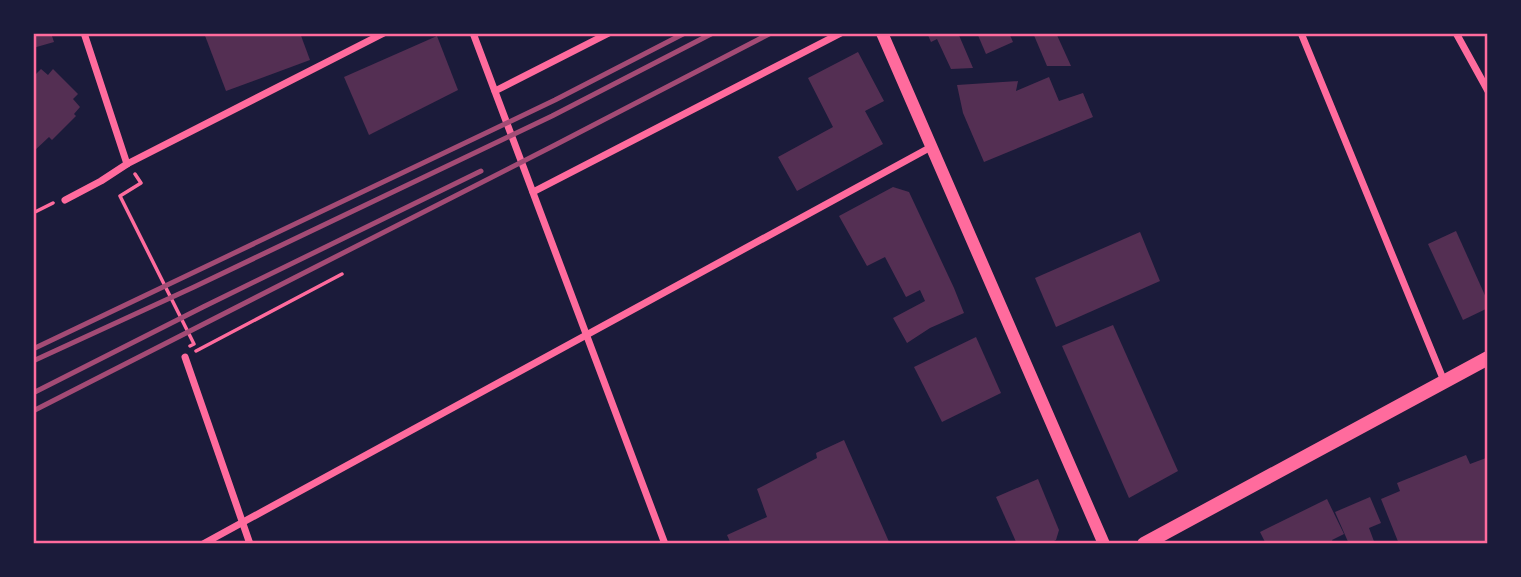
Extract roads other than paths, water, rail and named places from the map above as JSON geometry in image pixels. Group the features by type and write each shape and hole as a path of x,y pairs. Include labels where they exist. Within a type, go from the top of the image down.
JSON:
{"main road":[{"path":"882,33 1104,544"},
{"path":"1144,544 1488,358"}],"street":[{"path":"84,33 127,164"},
{"path":"65,200 127,164 384,33"},
{"path":"473,33 665,544"},
{"path":"495,91 609,33"},
{"path":"533,192 841,33"},
{"path":"1301,33 1444,382"},
{"path":"1456,33 1488,91"},
{"path":"203,544 931,147"},
{"path":"185,357 250,544"}],"railway":[{"path":"33,349 555,100 685,33"},
{"path":"33,361 552,116 713,33"},
{"path":"33,411 771,33"},
{"path":"33,393 481,171"}]}
